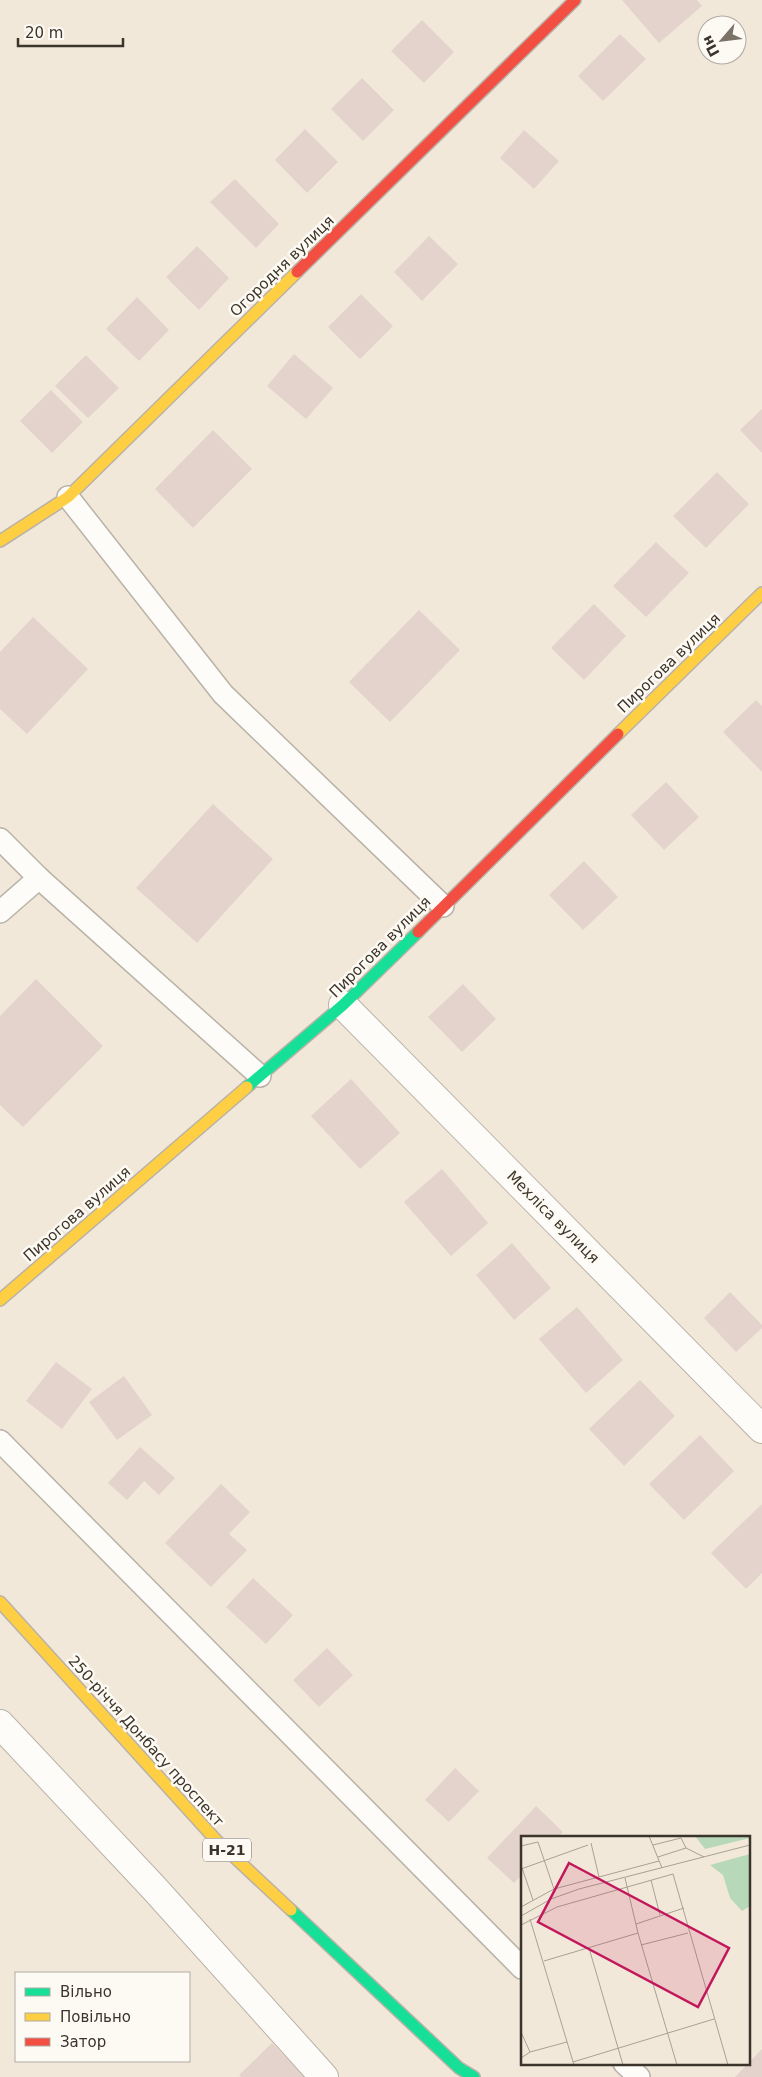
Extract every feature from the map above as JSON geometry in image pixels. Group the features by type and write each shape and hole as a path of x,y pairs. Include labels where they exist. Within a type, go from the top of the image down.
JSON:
{"street":[{"name":"Огородня вулиця","path":"0,541 68,497 575,0"},
{"name":"Пирогова вулиця","path":"0,1300 343,1005 762,594"},
{"name":"Мехліса вулиця","path":"343,1005 760,1423"},
{"name":"250-річчя Донбасу проспект","path":"0,1602 216,1840 459,2068 474,2077"},
{"path":"0,1724 153,1888 324,2077"}],"lane":[{"path":"68,497 222,694 443,906"},
{"path":"0,839 39,878 260,1076"},
{"path":"0,912 39,878"},
{"path":"0,1441 521,1967"},
{"path":"625,2064 639,2077"}],"building":[{"path":"622,0 697,0 702,6 659,43"},
{"path":"422,20 454,52 424,83 391,51"},
{"path":"620,34 646,59 603,101 578,76"},
{"path":"362,78 394,110 363,141 331,109"},
{"path":"305,129 338,162 307,193 275,160"},
{"path":"524,130 559,161 534,189 500,158"},
{"path":"235,179 279,224 256,248 210,202"},
{"path":"429,236 458,264 422,301 394,272"},
{"path":"197,246 229,278 199,310 166,277"},
{"path":"361,294 393,326 360,359 328,327"},
{"path":"137,297 169,330 139,361 106,329"},
{"path":"294,354 333,388 306,419 267,386"},
{"path":"86,355 119,388 88,418 55,386"},
{"path":"51,390 83,422 52,453 20,421"},
{"path":"762,409 762,453 740,430"},
{"path":"213,430 252,469 193,528 155,489"},
{"path":"717,472 749,504 706,548 673,516"},
{"path":"656,542 689,573 646,617 613,586"},
{"path":"594,604 626,636 584,680 551,648"},
{"path":"419,610 460,650 390,722 349,682"},
{"path":"33,617 88,669 27,734 0,709 0,652"},
{"path":"756,700 762,706 762,772 723,732"},
{"path":"666,782 699,817 664,850 631,815"},
{"path":"213,804 273,859 197,943 136,888"},
{"path":"584,861 618,897 583,930 549,895"},
{"path":"36,979 103,1046 23,1127 0,1105 0,1016"},
{"path":"463,984 496,1019 462,1052 428,1017"},
{"path":"351,1079 400,1133 360,1169 311,1116"},
{"path":"442,1169 488,1223 451,1256 404,1202"},
{"path":"512,1243 551,1288 514,1320 476,1275"},
{"path":"730,1292 762,1325 762,1328 736,1352 704,1318"},
{"path":"577,1307 623,1360 586,1393 539,1339"},
{"path":"56,1362 92,1389 62,1429 26,1401"},
{"path":"124,1376 152,1415 117,1440 89,1402"},
{"path":"640,1380 675,1416 624,1466 589,1429"},
{"path":"700,1435 734,1471 684,1520 649,1484"},
{"path":"140,1447 175,1478 159,1495 144,1481 127,1500 108,1483"},
{"path":"221,1484 250,1512 229,1534 247,1550 211,1587 165,1543"},
{"path":"762,1504 762,1573 746,1589 711,1553"},
{"path":"253,1578 293,1615 266,1644 226,1607"},
{"path":"327,1648 353,1675 319,1707 293,1680"},
{"path":"455,1768 479,1791 449,1822 425,1800"},
{"path":"536,1806 563,1832 559,1836 521,1836 521,1876 514,1883 487,1858"},
{"path":"272,2043 305,2077 241,2077 239,2075"},
{"path":"762,2049 762,2077 735,2077 748,2064 750,2064 750,2061"}],"traffic: fast":[{"path":"247,1087 343,1005 418,932"},
{"path":"291,1910 459,2068 474,2077"}],"traffic: slow":[{"path":"0,541 68,497 297,272"},
{"path":"618,734 762,593"},
{"path":"0,1300 247,1087"},
{"path":"0,1602 216,1840 291,1910"}],"traffic: jam":[{"path":"297,272 575,0"},
{"path":"418,932 618,734"}]}
